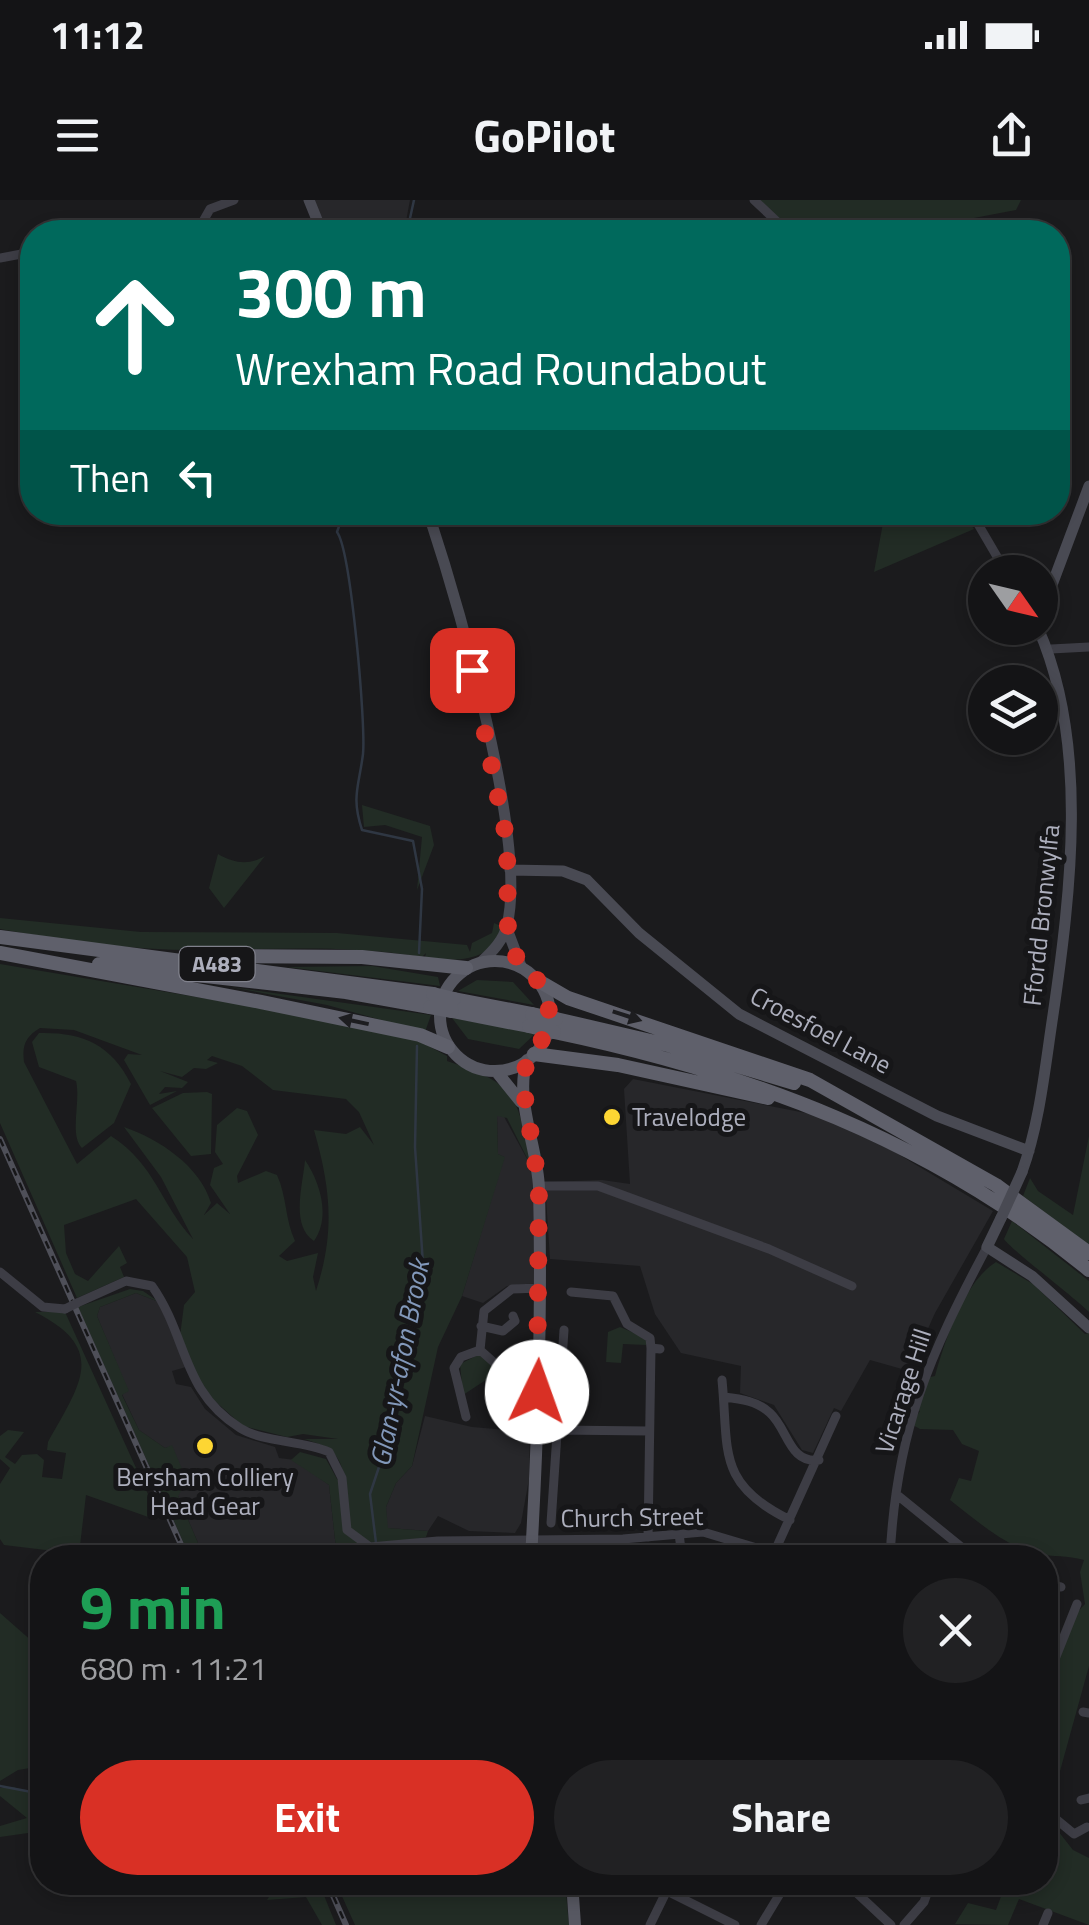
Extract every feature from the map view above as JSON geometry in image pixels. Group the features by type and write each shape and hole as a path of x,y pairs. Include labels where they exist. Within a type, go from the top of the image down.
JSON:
{"highway":[{"name":"A483","path":"0,937 431,1001 737,1064 855,1107 996,1185 1089,1252"},
{"name":"A483","path":"0,952 431,1001"},
{"path":"0,952 420,1035 448,1046"},
{"path":"104,952 362,957 466,968"},
{"path":"537,980 568,998 775,1066 855,1107"},
{"name":"A483","path":"555,1025 832,1113 892,1140 985,1192 1089,1270"},
{"path":"531,1057 618,1065 832,1113"}],"main road":[{"path":"1058,569 1089,486"},
{"path":"432,525 480,704 510,870 506,929 520,966"},
{"name":"Ffordd Bronwylfa","path":"987,1246 1030,1151 1072,886 1072,733 1048,645"},
{"name":"Croesfoel Lane","path":"510,870 563,871 587,880 639,933 739,1014 937,1116 1030,1151"},
{"path":"481,962 506,929"},
{"path":"531,1057 496,1071 478,1069 448,1046 439,1012 443,995 466,968 501,960 520,966 537,980 550,1018 522,1079 539,1186 540,1288 532,1545"},
{"path":"496,1071 510,1082 528,1117"},
{"path":"987,1246 1032,1276 1089,1328"},
{"path":"573,1895 576,1925"}],"street":[{"path":"204,220 210,209 234,200"},
{"path":"754,200 775,220"},
{"path":"979,525 996,555"},
{"path":"1050,649 1089,647"},
{"path":"539,1186 598,1186 769,1249 852,1286"},
{"name":"Vicarage Hill","path":"891,1545 896,1494 912,1414 928,1362 987,1246"},
{"name":"Church Street","path":"0,1272 43,1307 65,1309 126,1281 152,1286 170,1312 196,1389 242,1430 330,1452 342,1478 347,1530 358,1542 372,1545"},
{"path":"480,1350 481,1326 492,1302 512,1290 540,1288"},
{"path":"576,1297 616,1291 627,1324 650,1338 655,1348 648,1537"},
{"path":"481,1326 503,1332 515,1321 513,1316"},
{"path":"551,1523 548,1502 564,1330"},
{"path":"480,1350 507,1374 499,1400 504,1420"},
{"path":"466,1417 454,1368 461,1357 480,1350"},
{"path":"722,1380 724,1450 734,1477 762,1506 790,1520"},
{"path":"724,1397 750,1401 768,1410 794,1452 809,1462 819,1460"},
{"path":"450,1410 462,1406"},
{"path":"778,1545 836,1416"},
{"path":"557,1430 650,1431"},
{"path":"896,1494 959,1545"},
{"name":"Church Street","path":"396,1545 532,1538 623,1539 703,1532 747,1545"},
{"path":"678,1533 680,1545"},
{"path":"623,1539 623,1545"},
{"path":"1058,1645 1077,1604"},
{"path":"1058,1821 1074,1834 1087,1827"},
{"path":"650,1925 665,1895"},
{"path":"684,1895 735,1925"},
{"path":"761,1925 779,1895"},
{"path":"859,1895 891,1925"},
{"path":"904,1925 926,1895"},
{"path":"1043,1925 1048,1912"}],"shaded area":[{"path":"309,200 410,200 406,220 318,220"},
{"path":"759,200 1021,200 1016,210 963,220 780,220"},
{"path":"883,525 971,525 974,529 874,572"},
{"path":"362,805 430,826 434,845 417,890 422,837 385,825 364,827"},
{"path":"218,854 242,862 265,856 224,908 209,888"},
{"path":"0,918 141,932 337,933 467,945 470,952 472,943 492,933 494,923 501,926 497,938 482,953 449,959 425,957 426,953 422,957 341,949 129,947 0,929"},
{"path":"0,964 310,1016 421,1042 447,1056 447,1061 489,1078 502,1087 518,1109 532,1168 507,1118 497,1116 498,1154 505,1157 462,1296 438,1347 412,1466 396,1483 386,1507 388,1528 428,1531 426,1537 391,1545 336,1545 329,1485 291,1460 300,1452 326,1459 337,1479 344,1480 337,1457 304,1439 338,1439 303,1434 287,1437 243,1426 199,1387 180,1336 184,1305 195,1292 187,1257 136,1199 64,1225 66,1253 75,1274 88,1281 119,1246 127,1263 120,1267 124,1277 77,1298 0,1123","holes":["40,1028 74,1030 142,1055 128,1054 124,1060 150,1105 177,1091 159,1094 165,1087 182,1088 188,1082 160,1071 182,1077 194,1068 206,1069 218,1063 207,1060 212,1056 242,1066 273,1090 346,1099 359,1112 374,1145 360,1127 346,1134 314,1130 328,1211 326,1249 316,1291 313,1277 318,1253 287,1261 279,1256 295,1241 277,1175 266,1171 238,1183 237,1176 258,1135 247,1111 237,1108 217,1125 215,1152 223,1164 214,1168 210,1185 230,1214 217,1203 204,1215 211,1203 198,1177 164,1147 124,1127 161,1177 193,1239 138,1159 111,1136 77,1164 23,1056 28,1038"]},
{"path":"372,966 438,977 440,986 287,967"},
{"path":"477,980 513,982 534,1005 458,991"},
{"path":"230,987 431,1015 425,1032 327,1005"},
{"path":"452,1018 536,1033 519,1049 468,1039"},
{"path":"39,1033 69,1035 94,1043 114,1059 131,1084 114,1123 82,1148 76,1135 76,1081 39,1067 32,1042"},
{"path":"633,1079 821,1116 893,1151 993,1211 935,1313 909,1371 870,1360 841,1411 834,1408 813,1453 802,1450 774,1405 740,1393 741,1366 681,1353 655,1314 640,1266 550,1259 545,1182 602,1180 630,1184 624,1089"},
{"path":"183,1093 212,1094 211,1154 191,1156 152,1108"},
{"path":"502,1113 532,1168 536,1283 507,1286 483,1303 462,1296 504,1157 498,1154 497,1116"},
{"path":"1089,1136 1089,1245 1023,1196 1030,1178 1038,1191 1073,1215"},
{"path":"305,1160 322,1200 322,1221 314,1241 300,1215"},
{"path":"1012,1221 1089,1281 1089,1312 1004,1239"},
{"path":"996,1262 1033,1284 1085,1334 1089,1333 1089,1666 1058,1778 1058,1656 1072,1618 1085,1604 1080,1572 1084,1560 1058,1556 1058,1545 1014,1545 950,1500 959,1478 971,1481 979,1451 962,1444 953,1430 920,1429 911,1424 920,1411 902,1407 897,1399 903,1391 924,1396 926,1378 935,1376 965,1297"},
{"path":"130,1289 143,1291 159,1302 136,1293 100,1307 97,1316 129,1391 122,1395 139,1430 165,1448 172,1445 187,1481 178,1496 199,1545 185,1545 78,1307"},
{"path":"136,1293 159,1302 186,1367 172,1371 176,1384 191,1387 205,1409 236,1435 275,1447 279,1458 295,1460 329,1485 336,1545 199,1545 178,1496 172,1446 165,1448 139,1430 122,1394 128,1391 97,1316 100,1307"},
{"path":"35,1312 65,1312 157,1514 151,1518 86,1495 80,1545 30,1545 30,1548 4,1545 0,1539 0,1484 10,1468 0,1459 0,1436 8,1430 24,1432 5,1457 15,1464 22,1455 37,1454 44,1460 42,1477 62,1479 66,1453 47,1450 48,1442 78,1385 81,1369 80,1354 58,1326"},
{"path":"620,1327 646,1338 646,1345 623,1344 621,1363 606,1362 608,1332"},
{"path":"480,1354 501,1370 463,1395 460,1364"},
{"path":"425,1416 472,1427 530,1432 529,1479 521,1523 515,1533 469,1531 438,1516 428,1531 387,1528 386,1507 396,1483 412,1466"},
{"path":"0,1613 30,1639 30,1768 0,1781"},
{"path":"0,1788 30,1792 30,1833 0,1837 0,1826 27,1818 0,1796"},
{"path":"1058,1831 1073,1850 1089,1858 1089,1925 1019,1899 1008,1925 955,1924 968,1903 996,1910 1002,1895 1058,1895"},
{"path":"270,1895 324,1895 336,1925 322,1925 306,1897 267,1900"},
{"path":"341,1895 566,1895 569,1925 355,1925"}],"waterway":[{"path":"410,220 414,200"},
{"path":"339,525 337,532 352,603 362,710 363,754 357,809 362,830 413,841 422,889 419,953"},
{"name":"Glan-yr-afon Brook","path":"376,1543 370,1494 385,1449 423,1264 415,1147 417,1046"},
{"name":"Glan-yr-afon Brook","path":"0,1786 30,1792"}],"railway":[{"path":"0,1139 181,1545"},
{"path":"333,1895 346,1925"}],"place":[{"name":"Travelodge","path":"612,1117"},
{"name":"Bersham Colliery Head Gear","path":"205,1446"}],"route":[{"path":"472,670 507,841 511,892 506,929 520,966 537,980 549,1004 548,1031 528,1060 522,1079 538,1160 541,1314 537,1392"}]}
